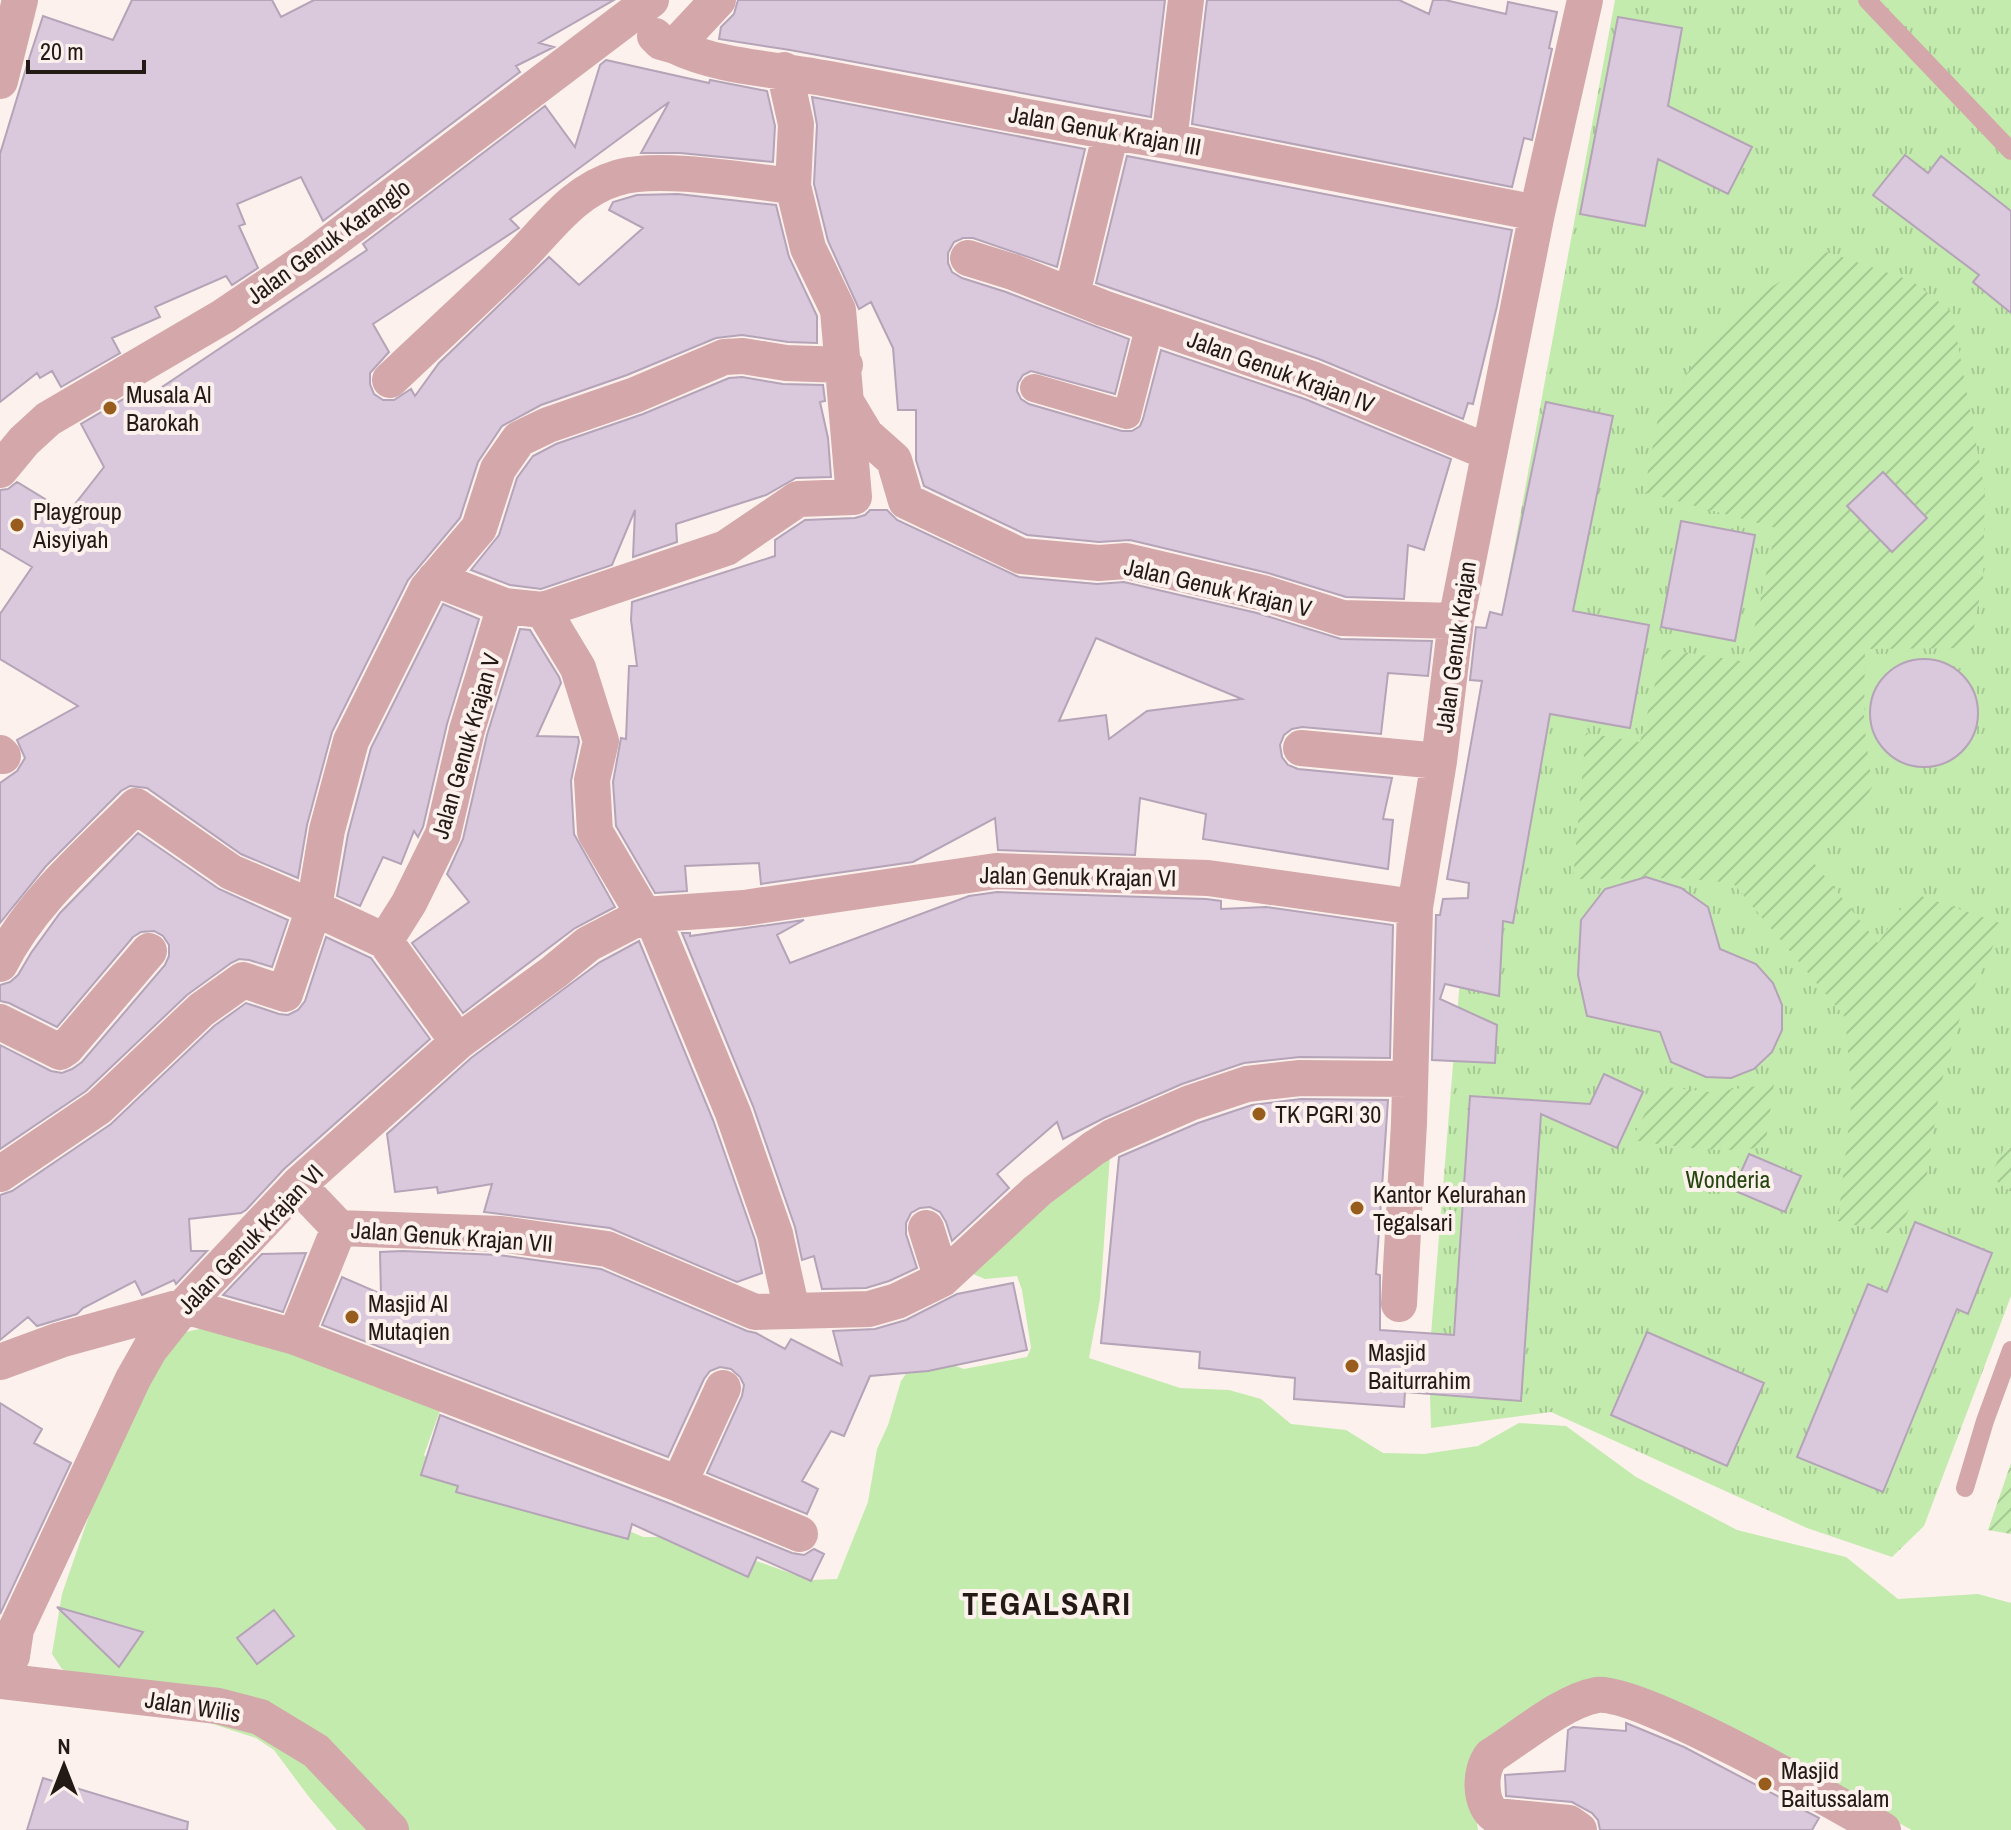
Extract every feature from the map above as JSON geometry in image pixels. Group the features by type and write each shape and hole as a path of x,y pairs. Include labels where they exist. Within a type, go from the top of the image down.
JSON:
{"street":[{"path":"0,81 20,0"},
{"name":"Jalan Genuk Karanglo","path":"0,470 48,419 224,316 654,25 718,0"},
{"path":"1169,141 1186,0"},
{"name":"Jalan Genuk Krajan","path":"1399,1304 1409,1123 1415,907 1439,761 1456,621 1537,213 1585,0"},
{"name":"Jalan Genuk Krajan III","path":"654,25 695,56 1169,141 1537,213"},
{"path":"435,579 505,606 543,610 726,548 798,499 854,497 838,310 808,248 793,186 796,124 784,70"},
{"path":"1072,294 1111,132"},
{"path":"390,380 516,261 572,202 592,187 637,173 793,186"},
{"name":"Jalan Genuk Krajan IV","path":"968,258 1312,379 1488,452"},
{"path":"1034,388 1127,415 1150,324"},
{"path":"0,1174 99,1107 201,1010 243,980 285,994 314,908 327,830 351,741 422,598 479,528 498,469 519,439 724,357 845,365"},
{"name":"Jalan Genuk Krajan V","path":"848,403 866,435 894,460 906,501 1021,556 1099,563 1126,561 1263,593 1342,618 1456,621"},
{"name":"Jalan Genuk Krajan V","path":"385,941 409,903 443,834 467,730 505,606"},
{"path":"543,610 578,668 601,741 592,780 595,832 644,915 657,929 733,1113 775,1234 792,1311"},
{"path":"1301,748 1439,761"},
{"path":"0,964 16,935 47,895 136,806 231,872 385,941 458,1042"},
{"name":"Jalan Genuk Krajan VI","path":"0,1680 12,1656 16,1629 133,1379 150,1349 184,1306 298,1185 458,1042 588,944 644,915 744,908 996,871 1220,879 1415,907"},
{"path":"0,1022 60,1052 149,951"},
{"name":"Jalan Genuk Krajan VII","path":"298,1185 339,1228 501,1234 607,1249 755,1312 869,1309 897,1301 942,1279 1037,1191 1094,1148 1190,1103 1247,1084 1300,1078 1409,1079"},
{"name":"Jalan Genuk Krajan VII","path":"295,1337 339,1228"},
{"path":"926,1228 942,1279"},
{"path":"0,1362 60,1340 184,1306 295,1337 679,1484 800,1534"},
{"path":"679,1484 723,1388"},
{"name":"Jalan Wilis","path":"0,1680 218,1706 260,1717 316,1751 391,1830"},
{"path":"1579,1830 1569,1823 1496,1816 1488,1811 1485,1802 1485,1764 1491,1756 1562,1710 1599,1694 1618,1697 1699,1730 1831,1817 1883,1830"}],"lane":[{"path":"1867,0 2008,142"},
{"path":"1965,1488 2011,1350"}],"green space":[{"name":"Wonderia","path":"1615,0 2011,0 2011,1296 1924,1526 1892,1557 1807,1528 1551,1412 1431,1428 1429,1359 1480,734"},
{"path":"1827,252 1912,281 1952,312 1985,492 1983,579 1970,648 1865,649 1864,722 1872,787 1850,824 1810,858 1878,943 1912,893 2003,924 1959,1021 1940,1087 1927,1174 1896,1235 1838,1221 1852,1097 1845,1017 1733,883 1680,878 1573,879 1586,733 1640,742 1664,649 1747,662 1776,528 1644,492 1659,413 1730,313"},
{"path":"1774,1084 1765,1147 1715,1150 1632,1140 1658,1086 1710,1092"},
{"path":"2011,1135 2011,1192 1990,1176"},
{"path":"1110,1155 1100,1299 1089,1358 1180,1388 1229,1390 1261,1399 1291,1424 1346,1430 1383,1453 1424,1454 1478,1446 1519,1423 1566,1426 1636,1477 1737,1530 1846,1557 1898,1599 1978,1594 2011,1603 2011,1830 1912,1830 1706,1720 1684,1704 1626,1692 1535,1715 1475,1811 1478,1830 337,1830 274,1750 256,1738 102,1688 62,1669 52,1654 62,1594 100,1484 156,1356 176,1334 204,1328 256,1337 442,1405 424,1455 461,1486 627,1530 643,1537 664,1537 725,1550 810,1580 837,1579 868,1502 877,1449 901,1381 909,1369 955,1366 964,1369 1027,1357 1031,1348 1017,1276 985,1279 973,1274 1020,1228"},
{"path":"2011,1463 2011,1534 1988,1530"}],"building":[{"path":"132,0 272,0 281,17 314,0 614,0 539,43 554,47 516,66 520,72 323,221 301,177 237,204 245,224 239,226 258,268 232,285 226,276 155,307 160,317 112,338 120,353 61,387 52,371 40,378 37,373 0,402 0,154 43,16 113,40"},
{"path":"738,0 1165,0 1151,117 719,39 721,27 734,14"},
{"path":"1207,0 1399,0 1429,14 1433,0 1506,14 1508,2 1557,12 1532,140 1524,138 1512,187 1192,124"},
{"path":"1618,17 1682,28 1668,106 1752,147 1728,194 1658,159 1645,226 1580,214"},
{"path":"606,60 709,83 710,80 767,91 775,126 773,162 680,153 641,153 669,102 510,219 519,228 373,324 389,352 370,373 374,394 383,400 394,400 411,389 415,396 439,363 549,257 579,285 643,228 609,210 613,202 637,195 678,194 776,205 789,257 817,316 817,343 742,335 716,338 627,375 541,405 502,426 478,462 460,518 408,580 332,732 307,825 298,878 241,854 147,788 130,786 121,791 46,866 0,923 0,783 17,771 25,758 17,740 78,706 0,659 0,614 32,567 0,548 0,490 8,489 17,482 68,513 104,467 81,424 139,390 144,399 367,250 363,244 545,106 575,147 600,65"},
{"path":"812,97 1085,149 1057,267 973,238 954,242 948,253 952,272 962,278 1129,339 1115,394 1031,371 1023,375 1017,391 1021,399 1029,404 1122,431 1132,431 1140,426 1143,419 1161,350 1305,399 1451,459 1424,550 1408,545 1404,599 1346,597 1268,573 1130,540 1099,542 1027,535 924,486 916,460 916,410 898,410 893,348 871,302 859,309 828,241 814,184 817,125"},
{"path":"1905,155 1928,173 1941,156 2011,211 2011,313 1973,282 1979,275 1873,195"},
{"path":"1127,156 1512,230 1473,404 1468,403 1463,419 1319,359 1096,283"},
{"path":"742,377 783,384 823,385 825,401 820,402 828,438 831,477 796,478 766,495 676,524 677,542 633,557 635,510 612,565 541,589 510,585 471,570 499,535 517,478 533,456 556,444 643,414 729,378"},
{"path":"1546,402 1613,416 1573,611 1649,625 1630,728 1550,714 1513,923 1503,921 1499,996 1445,984 1440,999 1497,1025 1495,1063 1432,1060 1436,915 1440,915 1443,899 1468,898 1469,883 1447,879 1482,681 1470,680 1476,627 1486,628 1490,612 1502,615"},
{"path":"1883,472 1927,518 1892,552 1847,506"},
{"path":"870,510 887,510 897,520 1019,577 1097,584 1124,582 1257,613 1341,639 1432,641 1428,676 1388,673 1381,734 1302,727 1284,735 1280,745 1282,757 1288,765 1298,769 1392,778 1383,819 1393,820 1388,869 1203,839 1206,814 1140,798 1135,855 998,850 995,818 913,862 761,884 759,863 685,866 687,891 655,893 616,826 613,782 621,738 626,739 629,666 637,666 632,602 775,556 775,540 805,520 865,515","holes":["1096,638 1242,699 1147,711 1109,739 1106,715 1059,721"]},
{"path":"1681,521 1755,535 1735,641 1661,627"},
{"path":"443,604 479,619 447,724 423,827 418,837 414,831 401,864 383,857 360,906 337,896 348,834 371,748"},
{"path":"520,629 530,630 559,677 561,683 537,736 578,737 571,781 574,834 615,907 575,928 463,1013 412,943 469,902 447,874 463,839 487,735"},
{"path":"1924,659 1954,668 1962,675 1969,683 1978,713 1969,743 1962,751 1954,758 1924,767 1894,758 1886,751 1879,743 1870,713 1879,683 1886,675 1894,668"},
{"path":"138,833 219,889 288,920 272,967 239,959 231,963 187,995 86,1091 0,1149 0,1045 51,1071 62,1073 72,1069 82,1062 165,965 169,956 169,945 163,936 154,931 141,932 133,937 57,1027 0,1001 0,985 18,975 60,913"},
{"path":"1646,877 1681,888 1708,907 1720,949 1756,964 1773,983 1782,1005 1782,1030 1772,1052 1754,1069 1731,1078 1706,1077 1671,1062 1660,1032 1587,1016 1578,975 1581,920 1605,889"},
{"path":"997,892 1206,899 1221,901 1221,909 1266,907 1393,925 1390,1058 1300,1057 1244,1063 1182,1084 1063,1139 1057,1122 997,1174 1009,1188 952,1241 940,1212 930,1207 911,1213 906,1223 906,1234 917,1268 866,1288 822,1289 814,1256 802,1260 795,1227 753,1106 682,933 690,933 690,936 804,920 777,935 790,963 969,896"},
{"path":"326,937 371,958 430,1039 284,1169 246,1210 189,1219 191,1251 207,1251 176,1284 174,1280 142,1295 135,1281 77,1314 37,1326 28,1317 0,1340 0,1195 12,1191 111,1124 214,1026 246,1003 279,1014 288,1015 298,1010 305,1001"},
{"path":"639,941 713,1120 755,1240 762,1273 737,1282 610,1228 484,1212 492,1184 438,1193 437,1187 395,1192 387,1134 471,1058 600,962"},
{"path":"1604,1074 1643,1092 1617,1148 1541,1114 1521,1401 1405,1392 1404,1407 1294,1399 1295,1378 1199,1368 1200,1352 1101,1343 1119,1157 1198,1123 1252,1105 1301,1099 1388,1100 1376,1274 1380,1275 1380,1330 1454,1335 1470,1096 1590,1104"},
{"path":"1749,1154 1801,1176 1785,1212 1733,1190"},
{"path":"1915,1222 1992,1253 1968,1314 1957,1309 1883,1492 1797,1457 1868,1284 1887,1292"},
{"path":"380,1252 499,1255 601,1269 756,1333 785,1349 791,1339 842,1365 833,1331 875,1329 906,1320 957,1294 1013,1283 1027,1350 928,1371 870,1376 844,1436 831,1431 802,1481 818,1489 807,1514 707,1473 742,1396 744,1385 731,1369 720,1367 710,1371 704,1379 668,1457 322,1325 342,1277 381,1294"},
{"path":"306,1253 283,1312 223,1295 262,1254"},
{"path":"1647,1332 1764,1383 1727,1466 1611,1415"},
{"path":"0,1403 42,1429 34,1443 71,1463 0,1614"},
{"path":"440,1415 792,1553 804,1555 814,1549 824,1554 811,1581 757,1557 748,1577 632,1524 628,1539 456,1492 458,1486 421,1475"},
{"path":"57,1607 143,1632 119,1667"},
{"path":"274,1610 294,1636 257,1664 237,1638"},
{"path":"1626,1723 1684,1747 1819,1818 1812,1830 1600,1830 1598,1820 1592,1813 1572,1802 1506,1796 1505,1775 1565,1771 1568,1730 1573,1727 1626,1731"},
{"path":"43,1778 188,1822 187,1830 27,1830"}],"place":[{"name":"Musala Al Barokah","path":"110,408"},
{"name":"Playgroup Aisyiyah","path":"17,525"},
{"name":"TK PGRI 30","path":"1259,1114"},
{"name":"Kantor Kelurahan Tegalsari","path":"1357,1208"},
{"name":"Masjid Al Mutaqien","path":"352,1317"},
{"name":"Masjid Baiturrahim","path":"1352,1366"},
{"name":"Masjid Baitussalam","path":"1765,1784"}],"district":[{"name":"TEGALSARI","path":"1047,1603"}]}
